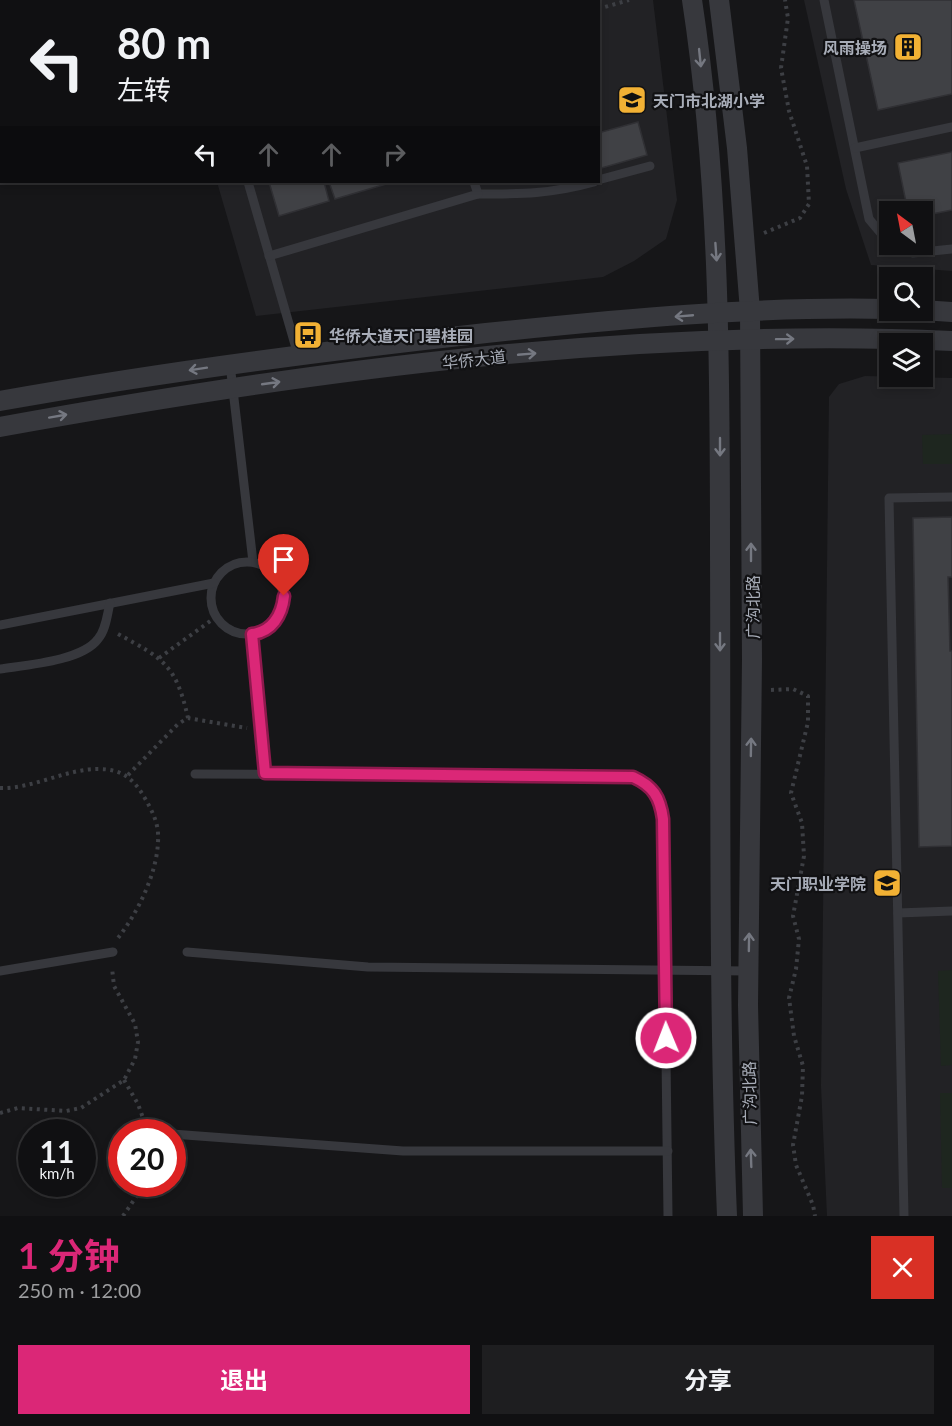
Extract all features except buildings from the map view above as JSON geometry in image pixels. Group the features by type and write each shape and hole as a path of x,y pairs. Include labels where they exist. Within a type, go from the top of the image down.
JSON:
{"street":[{"name":"广沟北路","path":"692,0 708,131 720,340 721,971 727,1216"},
{"name":"广沟北路","path":"719,0 730,79 751,339 748,971 753,1216"},
{"name":"华侨大道","path":"0,401 230,364 541,327 750,311 879,309"},
{"path":"933,311 952,312"},
{"name":"华侨大道","path":"0,427 233,388 466,359 614,346 720,340 865,337 952,341"}],"lane":[{"path":"824,0 869,219 879,234"},
{"path":"855,148 952,127"},
{"path":"600,179 650,166"},
{"path":"248,183 298,355"},
{"path":"474,183 478,194"},
{"path":"269,256 478,194 557,192 590,183"},
{"path":"933,251 952,249"},
{"path":"230,364 253,562"},
{"path":"904,1216 889,498 952,496"},
{"path":"253,562 265,566 275,574 284,596 283,608 269,628 252,634 234,632 216,617 211,595 214,583 230,566 253,562"},
{"path":"0,624 214,583"},
{"path":"0,669 74,654 98,640 110,603"},
{"path":"252,634 265,773"},
{"path":"195,774 633,777 650,785 660,802 668,1216"},
{"path":"898,913 952,911"},
{"path":"0,971 113,952"},
{"path":"187,952 368,967 748,971"},
{"path":"186,1135 403,1151 668,1151"}],"path":[{"path":"600,8 629,0"},
{"path":"744,241 800,218 809,204 807,166 789,111 782,68 788,18 785,0"},
{"path":"159,658 216,617"},
{"path":"104,627 159,658 168,666 178,681 188,718"},
{"path":"751,691 793,689 807,696 808,722 791,793 802,823 804,855 794,916 799,939 796,969 789,998 794,1036 803,1066 802,1096 793,1145 796,1165 813,1205 815,1216"},
{"path":"128,775 178,724 188,718 262,732"},
{"path":"0,788 74,771 100,769 128,775 153,810 158,832 156,853 146,890 126,929 114,945 113,952 114,986 135,1024 138,1042 135,1059 124,1080 81,1108 66,1111 18,1108 0,1113"},
{"path":"124,1080 138,1104 143,1119"},
{"path":"123,1216 136,1197"}],"shaded area":[{"name":"天门市北湖小学","path":"600,0 653,0 677,200 666,239 634,261 603,277 256,316 217,183 600,183"},
{"path":"804,0 952,0 952,271 933,270 933,267 871,265 846,189"},
{"name":"天门职业学院","path":"865,376 879,376 879,387 933,387 933,378 952,378 952,1216 827,1216 821,1086 829,397 839,384"},
{"path":"952,434 952,464 923,464 922,435"},
{"path":"952,970 952,1065 941,1066 938,971"},
{"path":"940,1093 952,1093 952,1188 942,1188"}],"place":[{"name":"风雨操场","path":"908,47"},
{"name":"天门市北湖小学","path":"632,100"},
{"name":"华侨大道天门碧桂园","path":"308,335"},
{"name":"天门职业学院","path":"887,883"}],"route":[{"path":"284,596 283,608 277,619 269,628 252,634 265,773 633,777 650,785 660,802 663,819 666,1038"}]}
